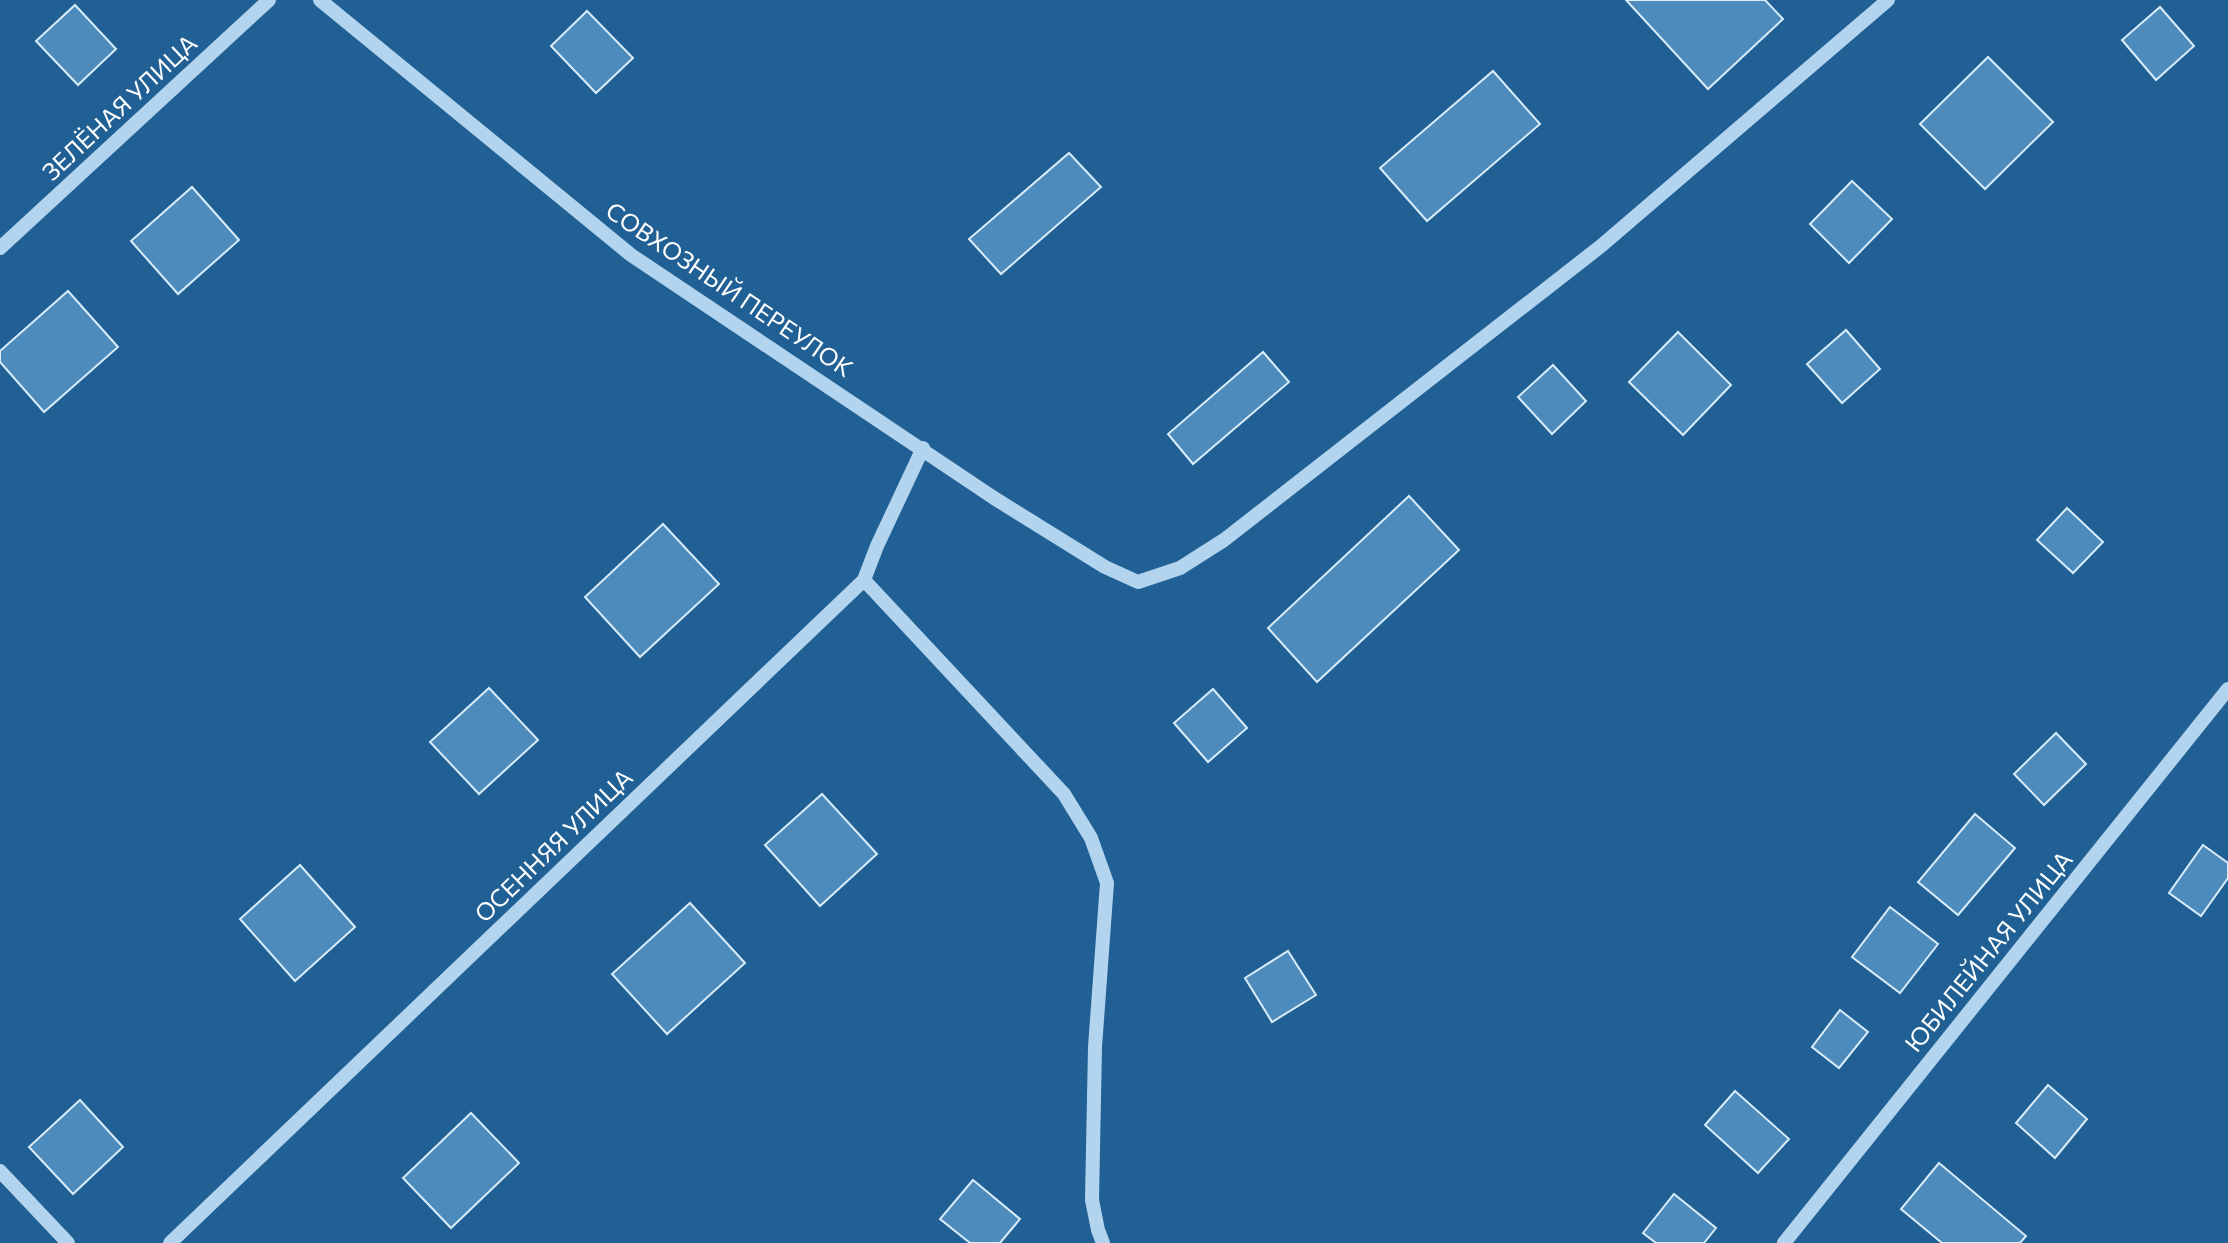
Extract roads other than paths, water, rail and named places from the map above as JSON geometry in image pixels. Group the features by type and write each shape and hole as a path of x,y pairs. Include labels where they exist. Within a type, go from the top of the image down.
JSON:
{"street":[{"name":"ЗЕЛЁНАЯ УЛИЦА","path":"0,248 269,0"},
{"name":"СОВХОЗНЫЙ ПЕРЕУЛОК","path":"320,0 631,255 994,498 1105,567 1138,582 1180,568 1224,540 1601,246 1888,0"},
{"name":"ОСЕННЯЯ УЛИЦА","path":"170,1243 864,580 923,448"},
{"path":"864,580 1064,794 1091,838 1107,883 1095,1047 1092,1200 1100,1237 1084,1243"},
{"name":"ЮБИЛЕЙНАЯ УЛИЦА","path":"1784,1243 2228,689"},
{"path":"0,1171 68,1243"}]}
